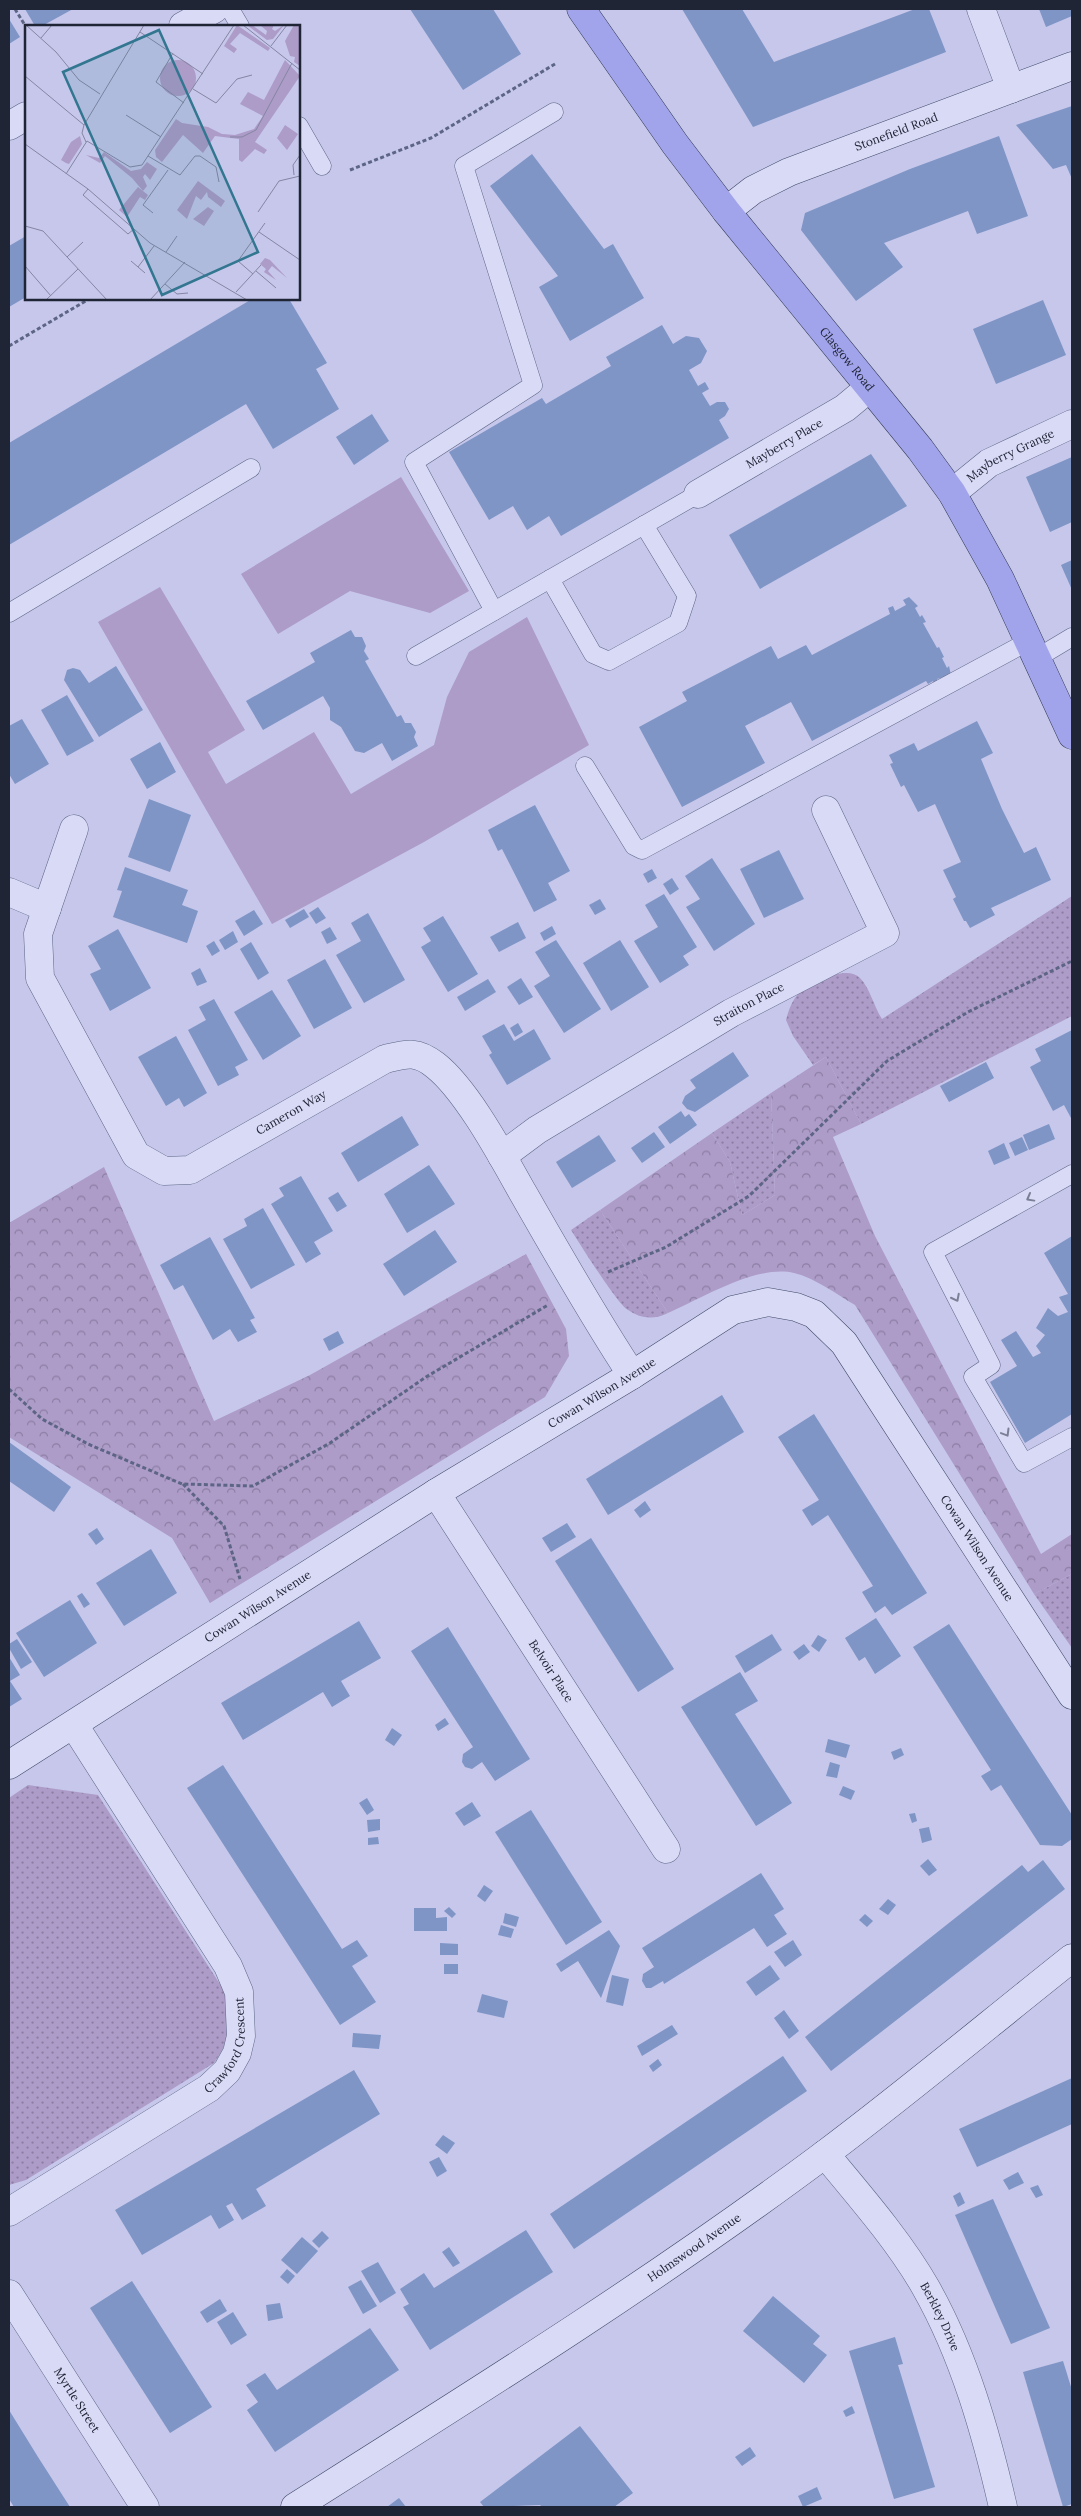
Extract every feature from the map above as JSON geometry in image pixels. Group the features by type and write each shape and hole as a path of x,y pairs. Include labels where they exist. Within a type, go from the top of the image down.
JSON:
{"main road":[{"name":"Glasgow Road","path":"580,9 675,144 726,211 920,449 952,493 983,544 1072,735"}],"street":[{"path":"185,25 214,9"},
{"path":"981,9 1010,89"},
{"name":"Stonefield Road","path":"726,211 753,190 788,172 1072,66"},
{"path":"9,126 25,117"},
{"name":"Mayberry Place","path":"698,494 845,408 869,388"},
{"name":"Mayberry Grange","path":"952,493 989,463 1072,424"},
{"name":"Straiton Place","path":"502,1156 537,1130 731,1013 885,933 826,810"},
{"name":"Cameron Way","path":"74,829 38,934 40,978 136,1156 164,1171 190,1170 385,1059 412,1053 433,1064 452,1080 502,1156 578,1289 632,1376"},
{"path":"9,892 47,908"},
{"name":"Cowan Wilson Avenue","path":"9,1766 436,1493 632,1376 732,1310 768,1302 796,1307 814,1314 844,1343 1072,1694"},
{"name":"Belvoir Place","path":"436,1493 666,1849"},
{"name":"Crawford Crescent","path":"9,2212 209,2088 227,2071 237,2053 241,2036 239,1992 228,1966 74,1725"},
{"name":"Holmswood Avenue","path":"295,2507 520,2364 668,2265 825,2154 1072,1958"},
{"name":"Berkley Drive","path":"825,2154 904,2255 926,2288 966,2378 983,2428 1003,2507"},
{"name":"Myrtle Street","path":"9,2294 145,2507"}],"lane":[{"path":"230,9 239,25"},
{"path":"494,611 414,462 533,386 464,166 554,112"},
{"path":"300,128 322,166"},
{"path":"9,613 250,468"},
{"path":"416,656 698,494"},
{"path":"550,579 593,654 609,661 678,623 687,596 644,525"},
{"path":"585,766 634,846 642,850 1033,650 1072,637"},
{"path":"1072,1174 933,1252 991,1365 973,1377 1024,1463 1072,1437"}],"path":[{"path":"15,9 25,25"},
{"path":"348,171 431,138 555,64"},
{"path":"9,346 87,300"},
{"path":"182,1484 224,1526 250,1611"}],"green space":[{"path":"401,477 469,591 430,613 350,591 278,634 241,574"},
{"path":"160,587 245,730 208,752 226,784 314,732 351,794 434,745 447,697 469,652 527,617 589,745 424,842 272,924 98,622"},
{"path":"1072,896 1072,1016 861,1124 826,1057 813,1065 793,1036 786,1020 790,1006 800,993 816,982 836,974 854,974 867,987 882,1019"},
{"path":"826,1057 861,1124 833,1137 875,1236 1041,1554 1072,1534 1072,1574 1034,1594 855,1305 802,1275 779,1272 763,1273 730,1284 668,1313 600,1210 712,1133 730,1162 742,1215 775,1195 771,1093"},
{"path":"771,1093 775,1195 742,1215 730,1162 712,1133"},
{"path":"104,1167 214,1421 310,1375 526,1254 566,1329 569,1356 545,1397 210,1603 172,1538 9,1437 9,1223"},
{"path":"600,1210 668,1313 648,1318 628,1310 616,1297 590,1260 571,1230"},
{"path":"1072,1574 1072,1648 1034,1594"},
{"path":"28,1785 98,1795 225,1992 229,2029 225,2045 214,2063 26,2180 9,2185 9,1798"}],"building":[{"path":"25,9 73,9 44,25 34,25"},
{"path":"410,9 493,9 521,54 463,90"},
{"path":"682,9 742,9 774,62 915,9 929,9 946,52 753,127"},
{"path":"1039,9 1072,9 1072,16 1046,27"},
{"path":"9,19 20,37 9,44"},
{"path":"1072,106 1072,179 1066,165 1053,169 1016,125"},
{"path":"999,136 1028,216 977,234 968,211 884,243 903,267 856,301 801,230 805,213 910,169"},
{"path":"532,154 604,249 613,244 644,298 570,341 539,287 558,276 490,186"},
{"path":"25,237 25,298 9,307 9,246"},
{"path":"250,300 290,300 327,363 316,369 339,409 273,449 246,404 9,545 9,443"},
{"path":"1043,300 1066,355 996,384 973,329"},
{"path":"662,325 673,344 686,336 699,338 707,351 701,363 689,370 698,386 705,382 709,389 702,393 710,406 717,402 725,402 729,409 725,416 719,420 729,438 561,536 549,516 527,530 513,506 489,520 449,452 542,398 546,404 611,366 606,357"},
{"path":"372,414 389,441 354,465 336,437"},
{"path":"871,454 907,506 760,589 729,535"},
{"path":"1072,457 1072,522 1050,532 1026,477"},
{"path":"1072,560 1072,590 1061,565"},
{"path":"909,597 918,606 915,608 920,617 922,615 926,622 923,623 937,648 939,647 947,668 949,666 951,675 937,679 938,682 934,684 933,681 928,684 926,681 812,741 791,702 745,726 765,763 682,807 639,727 687,701 682,692 771,646 778,659 806,645 812,655 890,614 888,608 893,606 895,611 906,605 903,600"},
{"path":"351,630 355,637 362,637 366,646 364,651 369,659 365,661 397,717 401,715 405,723 411,723 416,732 414,737 418,746 392,761 382,743 364,753 355,751 341,727 330,720 330,708 323,696 263,730 246,701 315,662 310,653"},
{"path":"116,666 143,710 99,737 64,680 67,670 73,668 80,670 89,683"},
{"path":"67,695 94,741 67,756 41,710"},
{"path":"22,719 49,764 15,784 9,774 9,726"},
{"path":"977,721 993,753 981,759 1002,809 1024,853 1036,847 1051,880 991,908 995,915 970,928 966,921 964,921 953,899 956,897 943,870 961,862 935,804 918,812 904,785 901,787 890,764 893,763 889,755 914,743 918,751"},
{"path":"160,742 176,772 147,789 130,759"},
{"path":"149,799 191,815 170,872 128,857"},
{"path":"535,805 570,871 548,883 557,900 534,912 502,849 498,851 488,830"},
{"path":"779,850 804,899 764,918 740,869"},
{"path":"712,858 755,924 714,951 686,907 700,899 685,876"},
{"path":"125,867 188,890 182,905 198,911 187,943 113,917 122,891 117,890"},
{"path":"652,869 657,878 648,883 643,874"},
{"path":"672,878 679,889 670,895 663,884"},
{"path":"664,894 697,947 683,956 689,965 660,983 634,941 658,927 645,905"},
{"path":"600,899 606,909 595,915 589,905"},
{"path":"318,907 326,918 316,924 309,913"},
{"path":"304,909 309,917 290,928 285,920"},
{"path":"254,910 263,924 244,936 235,921"},
{"path":"368,913 405,980 364,1003 336,955 361,941 351,923"},
{"path":"443,916 478,974 448,992 421,947 431,941 423,928"},
{"path":"518,922 526,938 499,952 490,937"},
{"path":"552,926 556,934 544,941 540,933"},
{"path":"330,927 337,939 327,944 321,932"},
{"path":"118,929 151,988 110,1011 90,974 101,969 88,946"},
{"path":"233,931 238,942 225,950 219,940"},
{"path":"556,940 601,1009 564,1033 534,986 550,976 535,952"},
{"path":"620,940 649,987 611,1011 583,963"},
{"path":"214,941 220,951 212,956 206,946"},
{"path":"251,942 269,973 258,980 240,949"},
{"path":"325,959 352,1008 314,1029 287,980"},
{"path":"200,968 207,982 197,986 191,973"},
{"path":"521,978 533,997 519,1005 507,987"},
{"path":"488,979 496,992 465,1011 457,997"},
{"path":"272,990 301,1036 263,1060 234,1012"},
{"path":"214,999 248,1060 235,1067 239,1075 218,1086 188,1030 206,1020 199,1007"},
{"path":"518,1023 523,1032 515,1037 510,1028"},
{"path":"504,1024 514,1041 534,1029 551,1059 507,1085 489,1055 492,1053 482,1036"},
{"path":"1072,1030 1071,1118 1064,1105 1053,1111 1030,1067 1041,1061 1035,1049"},
{"path":"176,1036 207,1093 184,1107 179,1098 166,1106 138,1057"},
{"path":"733,1052 749,1076 695,1112 687,1109 682,1103 685,1096 696,1088 690,1080"},
{"path":"986,1062 994,1078 949,1102 940,1086"},
{"path":"681,1111 685,1117 689,1114 697,1125 670,1144 658,1127"},
{"path":"402,1116 419,1145 358,1182 341,1153"},
{"path":"1049,1124 1055,1139 1029,1150 1023,1135"},
{"path":"654,1132 665,1147 642,1163 631,1148"},
{"path":"599,1135 616,1161 572,1188 556,1162"},
{"path":"1022,1137 1028,1150 1015,1156 1009,1143"},
{"path":"1004,1143 1010,1158 994,1165 988,1151"},
{"path":"429,1165 455,1204 407,1233 384,1194"},
{"path":"301,1176 333,1231 314,1242 321,1254 306,1263 271,1204 284,1196 279,1188"},
{"path":"338,1192 347,1206 337,1212 328,1198"},
{"path":"263,1208 295,1265 251,1289 223,1239 247,1226 244,1219"},
{"path":"435,1230 457,1262 404,1296 383,1264"},
{"path":"1072,1236 1072,1414 1025,1443 990,1382 1017,1366 1001,1340 1016,1331 1033,1357 1041,1353 1036,1346 1045,1335 1036,1328 1048,1308 1058,1316 1068,1312 1059,1297 1068,1294 1044,1253"},
{"path":"210,1237 255,1318 250,1320 257,1332 238,1342 230,1329 213,1340 183,1285 174,1290 160,1265"},
{"path":"338,1331 344,1343 329,1351 323,1339"},
{"path":"722,1395 744,1432 608,1515 586,1479"},
{"path":"814,1414 927,1593 892,1615 885,1606 875,1613 862,1592 873,1586 828,1515 812,1526 802,1510 819,1500 778,1437"},
{"path":"9,1442 71,1487 54,1512 9,1481"},
{"path":"645,1501 651,1510 640,1518 634,1510"},
{"path":"567,1523 576,1537 551,1552 542,1538"},
{"path":"97,1528 104,1539 96,1545 88,1534"},
{"path":"591,1538 674,1669 638,1692 555,1561"},
{"path":"151,1549 177,1593 124,1626 96,1583"},
{"path":"82,1593 90,1604 84,1608 77,1596"},
{"path":"70,1600 97,1643 44,1677 16,1633"},
{"path":"876,1618 901,1656 875,1674 865,1657 859,1661 845,1638"},
{"path":"359,1621 381,1658 341,1681 350,1696 332,1707 323,1692 243,1740 221,1703"},
{"path":"949,1624 1072,1815 1072,1839 1062,1846 1040,1845 1001,1785 991,1791 981,1776 991,1770 913,1647"},
{"path":"448,1627 530,1759 495,1781 482,1762 472,1769 465,1767 462,1762 463,1754 473,1747 411,1651"},
{"path":"772,1634 782,1650 745,1673 735,1656"},
{"path":"818,1635 827,1640 819,1652 811,1646"},
{"path":"17,1639 32,1662 21,1669 9,1648 9,1644"},
{"path":"804,1644 810,1652 799,1660 793,1652"},
{"path":"9,1657 20,1675 10,1681 22,1699 9,1707"},
{"path":"740,1672 758,1701 735,1714 792,1803 756,1826 681,1707"},
{"path":"445,1718 449,1724 438,1731 435,1725"},
{"path":"392,1728 402,1735 394,1746 385,1740"},
{"path":"828,1739 850,1745 846,1758 825,1752"},
{"path":"901,1748 904,1755 894,1760 891,1752"},
{"path":"830,1762 840,1765 837,1778 826,1776"},
{"path":"223,1765 342,1949 357,1940 368,1956 352,1966 376,2002 340,2025 187,1788"},
{"path":"843,1786 855,1791 851,1800 839,1795"},
{"path":"367,1798 374,1810 367,1815 359,1803"},
{"path":"472,1802 481,1816 464,1826 455,1813"},
{"path":"531,1810 602,1922 566,1945 495,1832"},
{"path":"915,1813 917,1821 912,1823 909,1814"},
{"path":"380,1819 380,1830 368,1832 367,1820"},
{"path":"929,1827 932,1840 922,1843 919,1829"},
{"path":"378,1837 379,1844 368,1845 368,1838"},
{"path":"928,1859 937,1870 929,1876 920,1866"},
{"path":"1043,1860 1065,1889 831,2071 805,2037 1022,1865 1028,1872"},
{"path":"761,1873 784,1909 774,1915 787,1934 767,1947 754,1928 664,1984 663,1981 651,1988 646,1988 642,1981 643,1974 654,1967 642,1948"},
{"path":"484,1885 493,1891 485,1902 477,1896"},
{"path":"888,1899 896,1905 888,1915 879,1909"},
{"path":"449,1907 456,1914 452,1918 444,1911"},
{"path":"414,1908 436,1908 436,1918 447,1917 447,1931 414,1931"},
{"path":"505,1913 519,1917 516,1927 503,1923"},
{"path":"865,1914 873,1921 867,1927 859,1920"},
{"path":"501,1925 514,1929 511,1938 498,1935"},
{"path":"609,1930 620,1946 601,1998 578,1961 561,1972 556,1964"},
{"path":"793,1940 802,1955 785,1967 774,1952"},
{"path":"440,1943 458,1944 458,1955 440,1955"},
{"path":"444,1964 458,1964 458,1974 444,1974"},
{"path":"770,1965 780,1979 756,1996 746,1982"},
{"path":"612,1975 629,1979 623,2006 606,2002"},
{"path":"482,1994 508,2001 504,2018 477,2012"},
{"path":"784,2010 799,2031 789,2039 774,2018"},
{"path":"672,2025 678,2034 642,2056 637,2046"},
{"path":"353,2033 381,2035 379,2049 352,2047"},
{"path":"783,2056 807,2091 574,2249 550,2214"},
{"path":"658,2059 662,2065 653,2072 649,2066"},
{"path":"354,2070 380,2114 256,2189 266,2206 242,2220 232,2203 226,2206 234,2220 219,2229 211,2215 142,2255 115,2210"},
{"path":"1072,2078 1072,2124 977,2167 959,2129"},
{"path":"443,2135 455,2143 447,2154 435,2145"},
{"path":"439,2157 447,2171 437,2177 429,2162"},
{"path":"1018,2172 1024,2183 1009,2190 1003,2180"},
{"path":"1038,2185 1043,2195 1036,2198 1030,2188"},
{"path":"960,2192 965,2203 958,2207 953,2196"},
{"path":"993,2199 1050,2328 1011,2344 955,2215"},
{"path":"526,2230 553,2272 430,2350 403,2307 409,2304 400,2289 424,2273 434,2288"},
{"path":"322,2231 329,2238 319,2248 312,2241"},
{"path":"302,2237 318,2251 297,2274 281,2260"},
{"path":"449,2247 460,2263 453,2267 442,2252"},
{"path":"378,2262 396,2293 380,2303 361,2271"},
{"path":"287,2269 295,2276 288,2284 280,2277"},
{"path":"361,2280 377,2306 363,2314 348,2287"},
{"path":"132,2281 212,2407 170,2433 90,2308"},
{"path":"773,2296 820,2336 813,2344 827,2355 804,2383 743,2331"},
{"path":"220,2299 227,2311 207,2323 200,2312"},
{"path":"280,2303 283,2318 268,2321 266,2305"},
{"path":"233,2312 247,2335 231,2345 217,2322"},
{"path":"370,2328 399,2370 275,2452 247,2410 258,2402 246,2385 265,2373 277,2390"},
{"path":"895,2337 903,2364 898,2365 935,2487 894,2499 849,2351"},
{"path":"1063,2361 1072,2390 1072,2504 1063,2507 1023,2372"},
{"path":"852,2406 855,2413 846,2417 843,2411"},
{"path":"9,2410 70,2507 14,2507 9,2499"},
{"path":"580,2426 633,2493 614,2507 542,2507 540,2505 484,2507 480,2502"},
{"path":"750,2447 756,2456 742,2466 735,2457"},
{"path":"817,2487 822,2499 803,2507 798,2496"},
{"path":"399,2498 406,2507 387,2507"}]}
